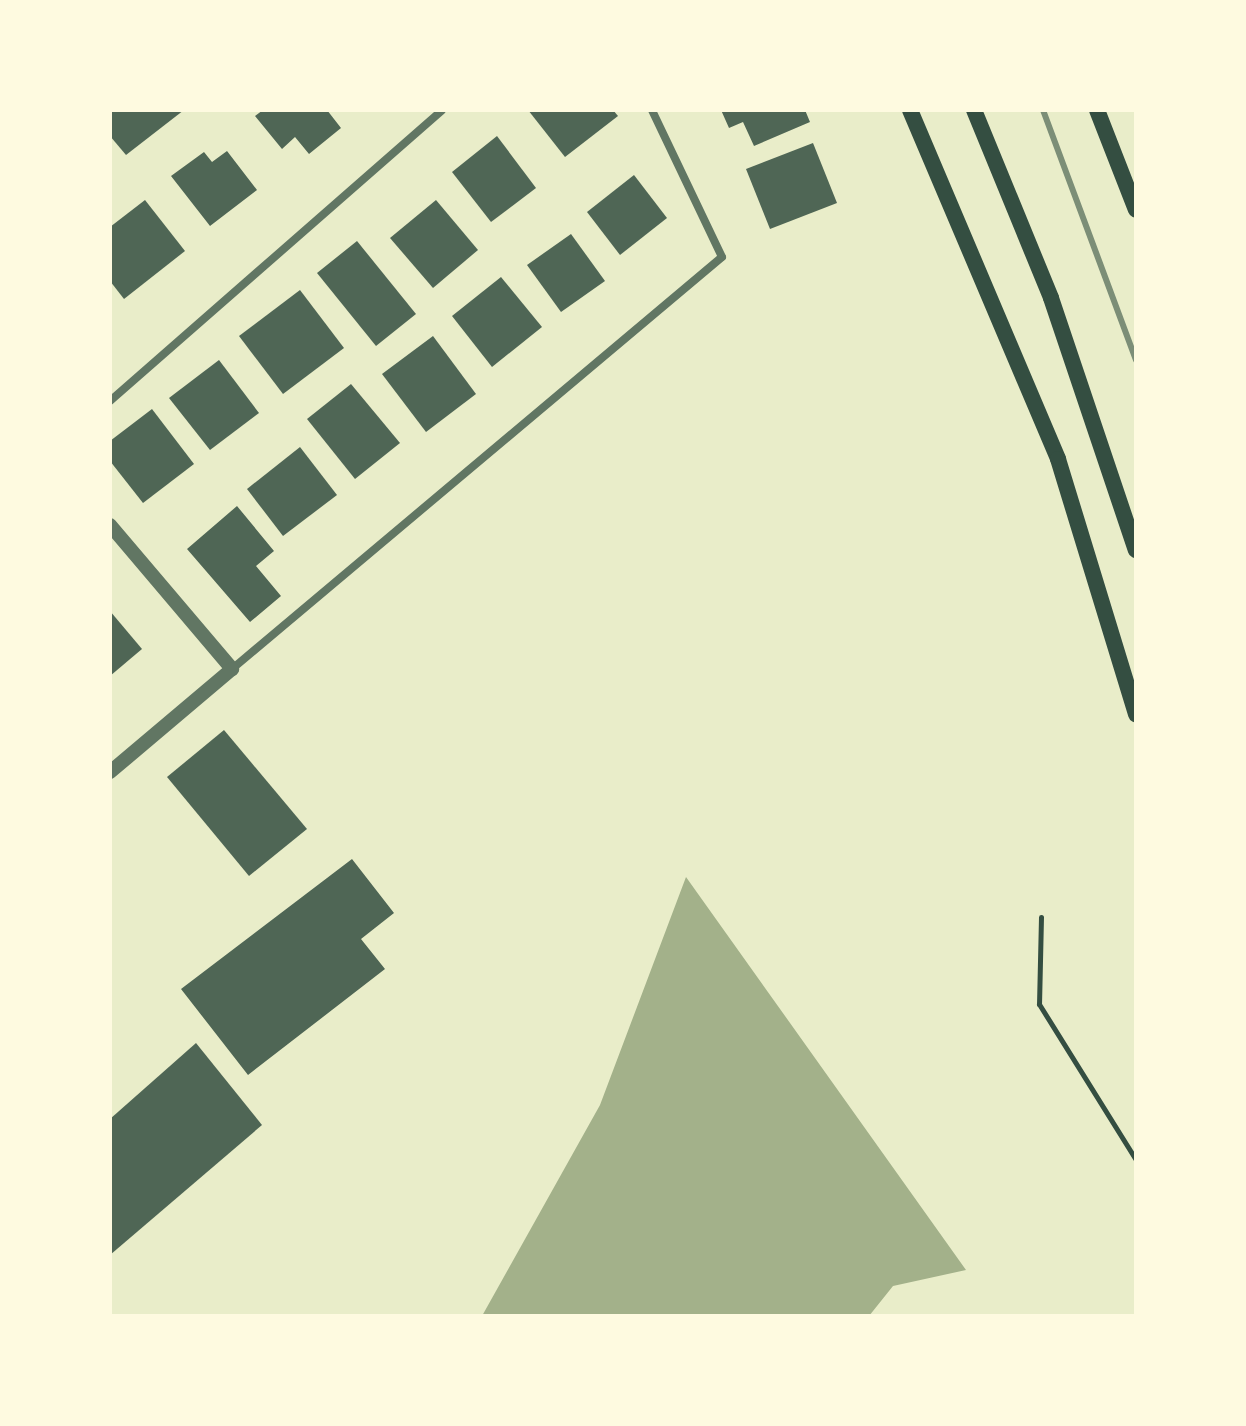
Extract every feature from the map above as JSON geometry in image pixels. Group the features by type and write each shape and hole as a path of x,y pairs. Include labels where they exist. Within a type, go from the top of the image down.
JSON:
{"main road":[{"path":"910,110 1058,459 1136,714"},
{"path":"974,110 1051,298 1136,550"},
{"path":"1097,110 1136,210"}],"street":[{"path":"110,401 442,110"},
{"path":"110,772 722,257 652,110"},
{"path":"110,525 232,669"}],"path":[{"path":"1041,917 1039,1004 1136,1160"}],"shaded area":[{"path":"686,877 966,1270 893,1286 869,1316 482,1316 600,1105"}],"building":[{"path":"110,110 184,110 126,155 110,136"},
{"path":"263,110 327,110 341,128 309,154 295,137 282,149 255,116"},
{"path":"528,110 613,110 618,116 565,157"},
{"path":"721,110 805,110 810,122 754,146 743,122 729,128"},
{"path":"497,136 536,188 491,222 452,172"},
{"path":"813,143 837,203 770,229 746,169"},
{"path":"227,151 257,190 210,226 171,176 204,152 212,162"},
{"path":"634,175 667,218 620,255 587,212"},
{"path":"145,200 185,251 124,299 110,281 110,227"},
{"path":"436,200 478,250 433,288 390,238"},
{"path":"571,234 605,281 561,312 527,265"},
{"path":"357,241 416,314 376,346 317,273"},
{"path":"501,277 542,327 492,367 452,316"},
{"path":"300,290 344,348 283,394 239,336"},
{"path":"433,336 476,394 426,432 382,374"},
{"path":"219,360 259,413 210,450 169,398"},
{"path":"351,384 400,443 355,479 307,419"},
{"path":"152,409 194,464 143,503 110,461 110,441"},
{"path":"300,447 337,495 283,536 247,489"},
{"path":"237,506 274,551 256,566 281,596 250,622 187,549"},
{"path":"110,611 142,649 110,676"},
{"path":"224,730 307,829 249,876 167,777"},
{"path":"352,859 394,913 361,939 385,969 248,1075 181,989"},
{"path":"196,1043 262,1125 110,1255 110,1119"}],"railway":[{"path":"1043,110 1136,360"}]}
